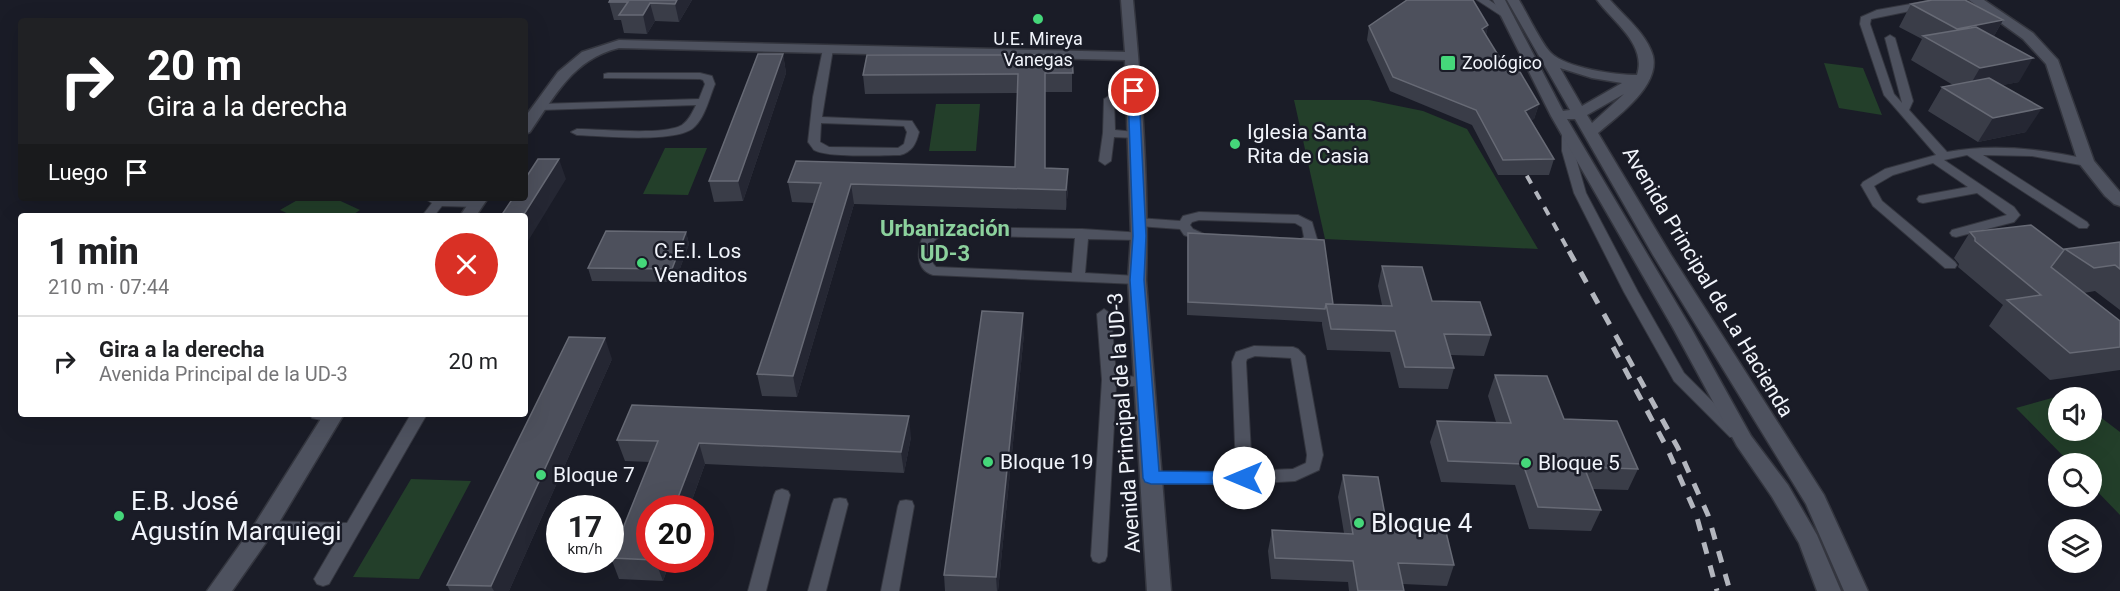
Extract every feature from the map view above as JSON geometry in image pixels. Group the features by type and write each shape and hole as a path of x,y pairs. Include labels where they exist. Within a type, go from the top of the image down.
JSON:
{"street":[{"name":"Avenida Principal de la UD-3","path":"1127,0 1136,135 1139,229 1137,280 1159,591"},
{"path":"1499,0 1568,134 1682,328 1744,441 1780,490 1809,541 1829,591"},
{"name":"Avenida Principal de La Hacienda","path":"1514,0 1578,114 1591,132 1662,255 1816,501 1856,591"},
{"path":"1568,134 1591,132 1639,88 1647,66 1646,54 1603,0"},
{"path":"1975,0 2028,36 2053,63 2086,162 2110,193 2120,201"},
{"path":"528,125 570,66 584,55 602,46 641,42 828,49 933,44 1132,56"},
{"path":"1545,56 1598,77 1611,80 1642,80"},
{"path":"1558,116 1578,114 1626,86 1642,80"},
{"path":"219,591 264,528 326,417"}],"lane":[{"path":"1482,0 1509,17"},
{"path":"1949,0 1866,16 1870,42 1889,94 1939,158 1978,189 2010,210 2014,216 1956,233"},
{"path":"1890,38 1908,101 1903,111"},
{"path":"817,120 908,123 913,132 908,149 900,152 829,150 818,147 814,142 818,97 828,49"},
{"path":"577,132 673,132 690,125 710,84 708,78 692,76 608,76"},
{"path":"1105,161 1109,134 1108,99"},
{"path":"540,107 702,102"},
{"path":"1109,134 1136,135"},
{"path":"1568,134 1568,151 1580,193 1668,358 1679,377 1744,441"},
{"path":"1950,265 1877,203 1867,185 1889,172 1969,151 2032,153 2086,162"},
{"path":"1969,151 2083,225"},
{"path":"1923,199 1978,189"},
{"path":"441,201 474,206"},
{"path":"1199,216 1290,218 1308,225 1311,239 1303,243 1202,238 1188,232 1184,225 1187,219 1199,216"},
{"path":"1137,280 933,271 926,266 923,259 928,239 939,231 1082,233 1184,225"},
{"path":"1078,277 1082,233"},
{"path":"1099,555 1108,380 1104,314"},
{"path":"1151,478 1244,478 1295,475 1313,466 1315,455 1298,356 1293,352 1254,351 1241,356 1239,362 1244,478"},
{"path":"1108,380 1145,382"},
{"path":"323,579 417,417"},
{"path":"758,591 782,495"},
{"path":"817,591 840,504"},
{"path":"890,591 906,506"},
{"path":"264,528 352,530"}],"green space":[{"path":"1824,63 1863,68 1882,115 1839,108"},
{"path":"1294,100 1369,100 1423,111 1467,129 1538,249 1325,239"},
{"path":"936,104 980,104 976,151 929,151"},
{"path":"665,148 707,148 688,195 643,194"},
{"path":"296,201 340,201 360,210 356,213 286,213 280,210"},
{"path":"2048,399 2048,441 2016,408"},
{"path":"2102,418 2120,432 2120,515 2102,496 2102,453 2060,453 2048,441 2102,441"},
{"path":"411,479 471,481 419,579 353,577"}],"building":[{"path":"610,0 677,0 675,4 650,3 643,15 619,15 628,2 609,2"},
{"path":"1407,0 1473,0 1488,25 1482,29 1506,68 1520,72 1539,104 1525,111 1554,159 1503,160 1476,110 1393,77 1369,26"},
{"path":"1932,0 1965,0 2003,20 1957,29 1911,4"},
{"path":"1976,27 2033,58 1980,68 1923,36"},
{"path":"758,54 783,54 738,181 709,181"},
{"path":"867,55 1072,55 1073,73 1045,73 1045,168 1068,169 1066,190 851,184 793,376 757,374 821,183 788,182 796,161 1015,167 1018,74 863,75"},
{"path":"1989,78 2042,108 1993,118 1942,87"},
{"path":"538,159 559,159 525,213 503,213 511,201 528,201 528,174"},
{"path":"2031,225 2064,250 2051,267 2120,321 2120,347 2070,353 2007,300 2041,295 1975,241 1970,232"},
{"path":"606,231 686,232 672,269 588,268"},
{"path":"1188,233 1324,240 1333,304 1326,304 1325,309 1188,302"},
{"path":"2120,242 2120,269 2115,265 2094,268 2065,249"},
{"path":"1382,266 1422,267 1432,301 1480,302 1491,335 1444,334 1454,368 1405,367 1395,331 1331,329 1326,304 1392,306"},
{"name":"Bloque 19","path":"982,311 1023,313 996,577 944,575"},
{"path":"569,337 605,338 491,586 447,585"},
{"name":"Bloque 5","path":"1495,375 1547,376 1564,419 1617,421 1638,469 1584,467 1601,510 1538,507 1523,464 1448,461 1437,421 1511,423"},
{"path":"632,405 909,416 901,452 699,443 679,495 636,495 658,441 617,440"},
{"path":"1343,475 1378,477 1387,526 1445,528 1454,565 1398,563 1404,591 1358,591 1353,561 1275,558 1272,530 1353,534"},
{"path":"636,496 636,559 624,559 624,526"}],"railway":[{"path":"1518,160 1570,253"},
{"path":"1569,251 1678,448 1708,515 1730,591"},
{"path":"1613,347 1667,448 1696,514 1717,591"}],"place":[{"name":"U.E. Mireya Vanegas","path":"1038,19"},
{"name":"Zoológico","path":"1448,63"},
{"name":"Iglesia Santa Rita de Casia","path":"1235,144"},
{"name":"C.E.I. Los Venaditos","path":"642,263"},
{"name":"Bloque 19","path":"988,462"},
{"name":"Bloque 5","path":"1526,463"},
{"name":"Bloque 7","path":"541,475"},
{"name":"E.B. José Agustín Marquiegi","path":"119,516"},
{"name":"Bloque 4","path":"1359,523"}],"district":[{"name":"Urbanización UD-3","path":"945,240"}],"route":[{"path":"1134,91 1139,236 1137,280 1151,478 1244,478"}]}
